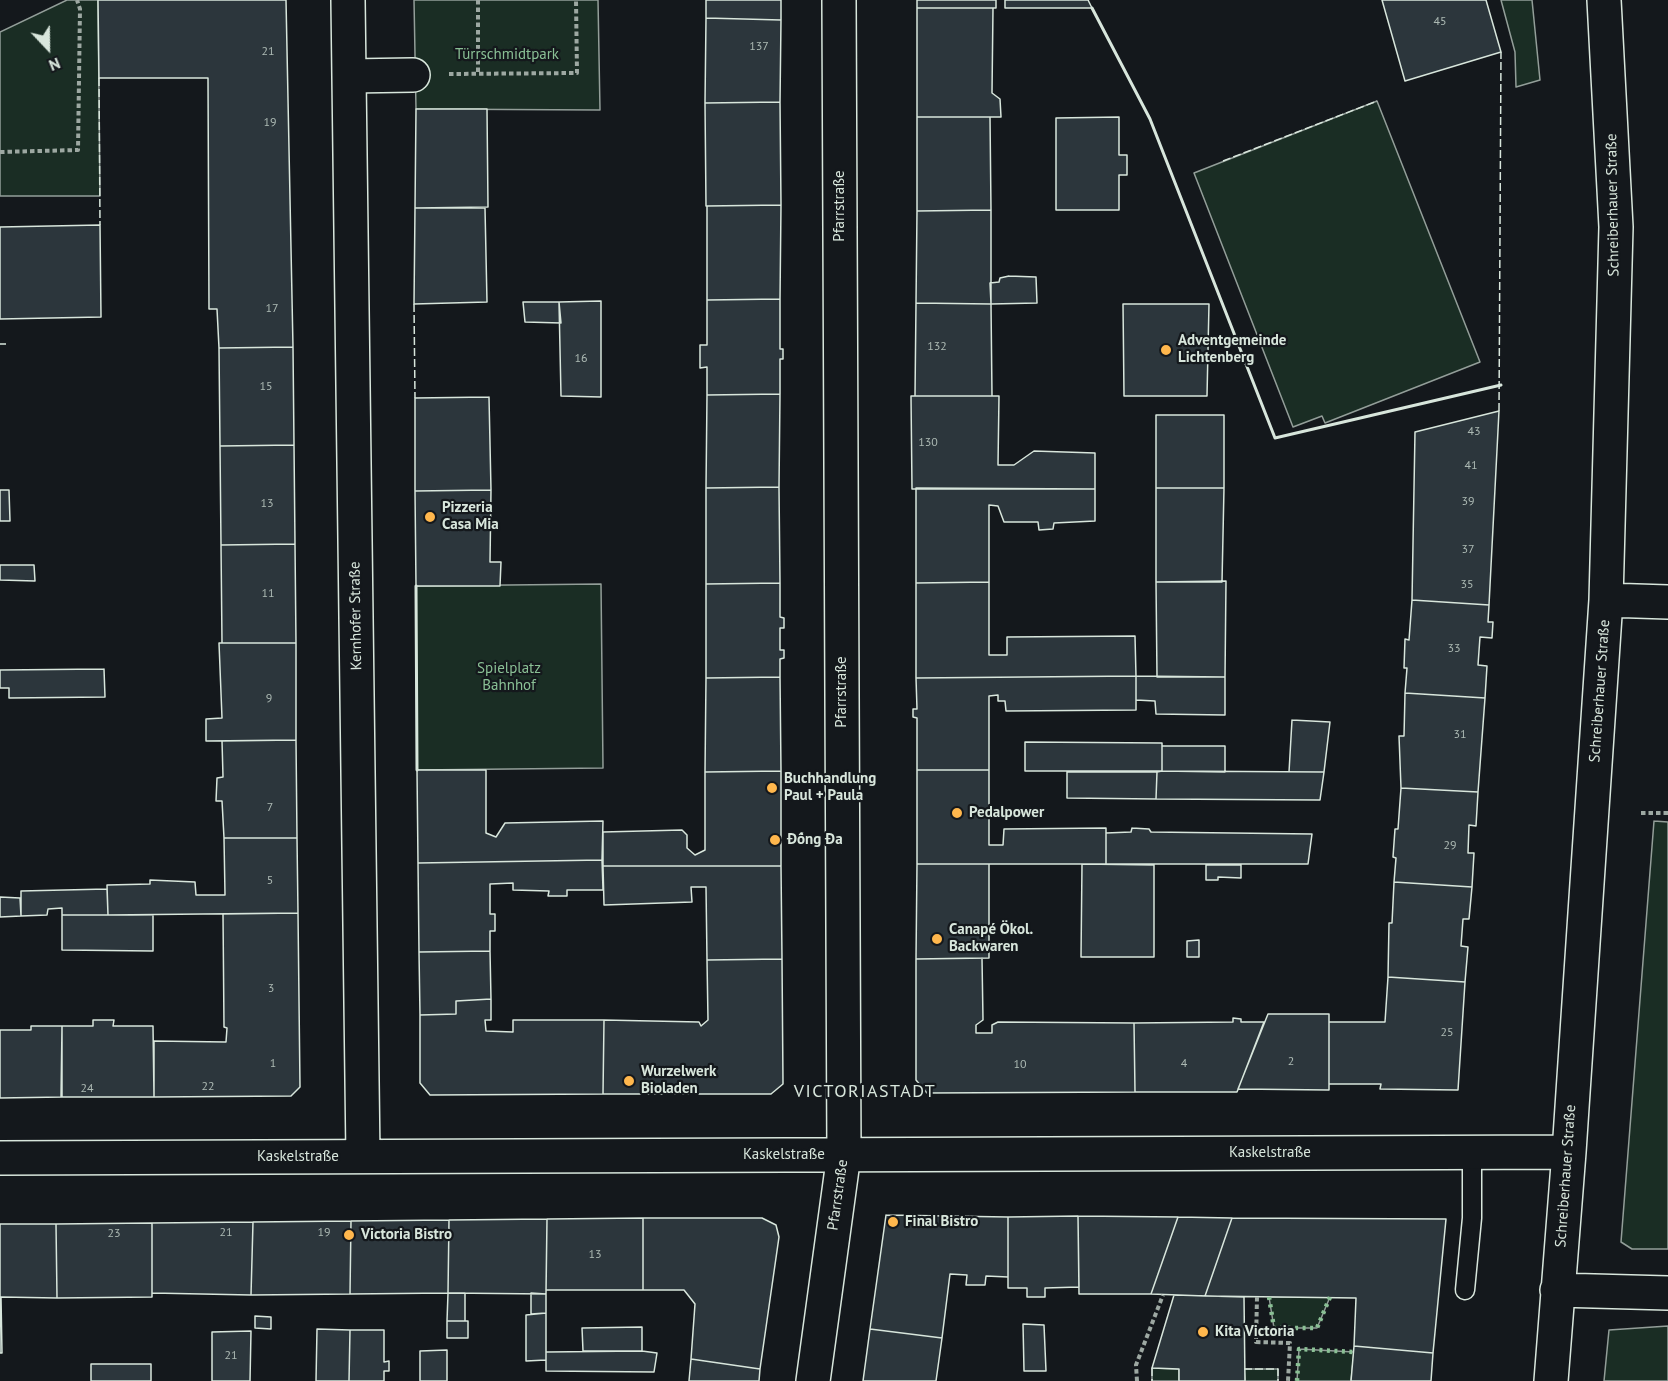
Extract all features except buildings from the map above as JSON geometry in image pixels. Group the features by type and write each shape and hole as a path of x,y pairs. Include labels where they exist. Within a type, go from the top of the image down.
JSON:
{"street":[{"name":"Kernhofer Straße","path":"348,0 363,1156"},
{"name":"Pfarrstraße","path":"813,1381 844,1154 839,0"},
{"name":"Schreiberhauer Straße","path":"1551,1381 1569,1152 1606,600 1616,227 1604,0"},
{"path":"349,76 413,75"},
{"path":"1606,600 1668,602"},
{"name":"Kaskelstraße","path":"0,1158 1569,1152"},
{"path":"1557,1290 1668,1293"}],"lane":[{"path":"1465,1290 1472,1218 1472,1153"}],"path":[{"path":"0,152 78,150 80,9 77,0"},
{"path":"478,0 478,74"},
{"path":"413,75 577,73 576,0"},
{"path":"1641,813 1668,813"},
{"path":"1137,1381 1136,1365 1163,1295"},
{"path":"1257,1297 1256,1342 1290,1343 1288,1381"}],"green space":[{"path":"67,0 98,0 100,196 0,196 0,32"},
{"name":"Türrschmidtpark","path":"414,0 598,0 600,110 416,109"},
{"path":"1501,0 1532,0 1540,80 1516,87 1515,52"},
{"path":"1377,101 1480,362 1325,423 1322,416 1293,427 1194,173"},
{"name":"Spielplatz Bahnhof","path":"601,584 603,768 417,770 416,586"},
{"path":"1654,821 1668,822 1668,1249 1632,1249 1621,1242"},
{"path":"1269,1297 1330,1297 1317,1328 1274,1328"},
{"path":"1668,1326 1668,1381 1604,1381 1609,1330"},
{"path":"1299,1349 1354,1352 1351,1381 1297,1381"},
{"path":"1152,1368 1179,1369 1179,1381 1152,1381"},
{"path":"1244,1369 1278,1369 1278,1381 1245,1381"}],"hedge":[{"path":"1269,1297 1274,1328 1317,1328 1330,1297"},
{"path":"1297,1381 1299,1349 1354,1352"}],"fence":[{"path":"1499,411 1501,52"},
{"path":"99,78 100,225"},
{"path":"1223,161 1377,101"},
{"path":"414,304 415,398"},
{"path":"0,344 6,344"},
{"path":"1152,1368 1152,1381"},
{"path":"1244,1369 1278,1369 1278,1381"}],"wall":[{"path":"1092,8 1150,119 1275,438 1501,385"},
{"path":"416,586 417,770"}],"place":[{"name":"Adventgemeinde Lichtenberg","path":"1166,350"},
{"name":"Pizzeria Casa Mia","path":"430,517"},
{"name":"Buchhandlung Paul + Paula","path":"772,788"},
{"name":"Pedalpower","path":"957,813"},
{"name":"Đống Đa","path":"775,840"},
{"name":"Canapé Ökol. Backwaren","path":"937,939"},
{"name":"Wurzelwerk Bioladen","path":"629,1081"},
{"name":"Final Bistro","path":"893,1222"},
{"name":"Victoria Bistro","path":"349,1235"},
{"name":"Kita Victoria","path":"1203,1332"}],"district":[{"name":"VICTORIASTADT","path":"865,1092"}]}
